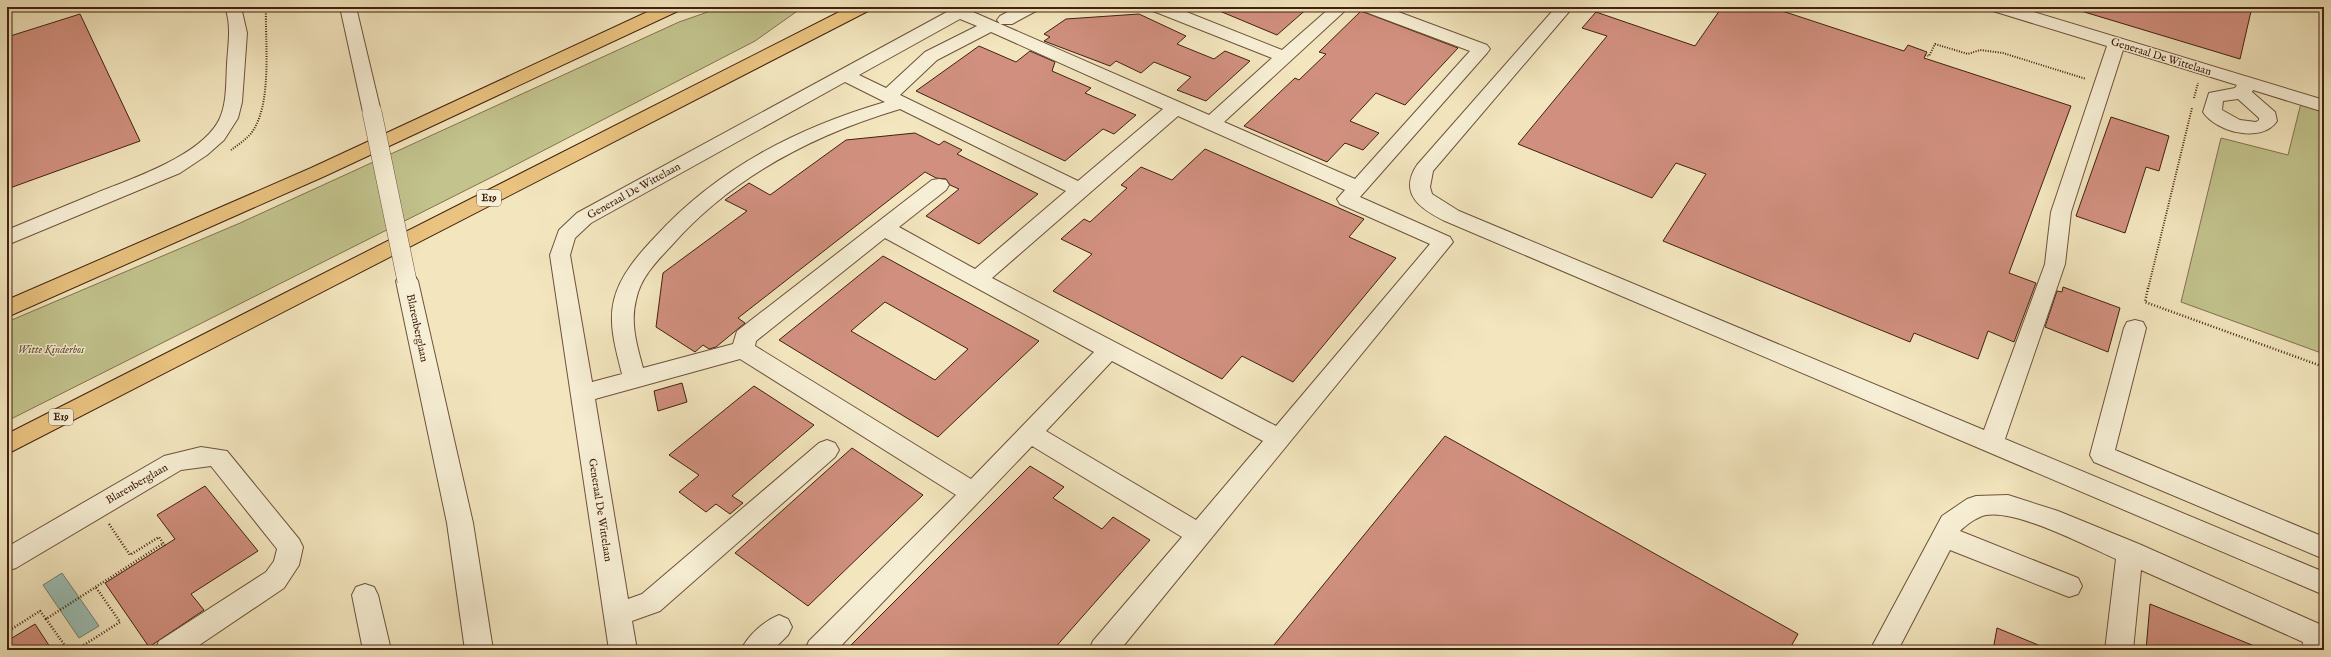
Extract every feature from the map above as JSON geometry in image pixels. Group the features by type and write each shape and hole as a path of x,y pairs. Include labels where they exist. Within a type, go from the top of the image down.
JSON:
{"highway":[{"path":"7,309 318,172 672,7"},
{"name":"E19","path":"7,445 862,7"}],"street":[{"path":"7,238 173,169 195,155 213,140 225,125 232,108 238,35 233,7"},
{"name":"Blarenberglaan","path":"348,7 460,523 479,650"},
{"path":"894,99 895,90 910,73 931,56 1030,7"},
{"path":"1159,7 1284,57"},
{"path":"1211,123 1340,7"},
{"path":"1103,650 1443,242 1347,199 1481,49 1369,7"},
{"path":"1565,7 1424,169 1419,180 1420,194 1431,205 1452,216 2324,584"},
{"name":"Generaal De Wittelaan","path":"1999,7 2201,69 2244,88 2324,106"},
{"path":"964,10 998,23 1176,108 1358,188"},
{"name":"Generaal De Wittelaan","path":"623,650 560,255 566,235 584,218 964,10"},
{"path":"1990,444 2055,264 2061,212 2117,43"},
{"path":"845,75 1080,190"},
{"path":"635,379 627,351 622,320 625,298 643,266 675,227 723,185 770,154 894,99"},
{"path":"977,279 1176,108"},
{"path":"743,350 745,337 939,185"},
{"path":"884,228 1109,350 1278,439"},
{"path":"2135,328 2102,455 2324,548"},
{"path":"581,394 743,350 973,493"},
{"path":"819,650 973,493 1109,350"},
{"path":"1030,433 1199,534"},
{"path":"617,614 651,603 827,450"},
{"name":"Blarenberglaan","path":"7,560 173,463 190,457 207,455 218,458 290,547 286,565 275,580 169,650"},
{"path":"1884,650 1951,522 1976,506 2008,505 2049,518 2130,552 2319,641"},
{"path":"1944,536 2069,586"},
{"path":"2119,650 2130,552"},
{"path":"365,595 377,650"},
{"path":"755,650 779,627"}],"path":[{"path":"1925,55 1929,56 1935,44 1968,54 1980,50 2003,53 2104,84"},
{"path":"2201,69 2145,302 2324,366"},
{"path":"46,618 164,544 159,537 130,555 97,508"},
{"path":"76,650 120,622 95,586"},
{"path":"7,632 40,611 68,650"}],"green space":[{"name":"Witte Kinderbos","path":"722,7 803,7 755,41 500,173 7,421 7,322 240,223 679,22"},
{"path":"2301,103 2324,111 2324,354 2181,302 2221,138 2288,155"}],"water":[{"path":"62,573 99,626 79,638 43,585"}],"building":[{"path":"1210,7 1309,7 1277,35"},
{"path":"1722,7 1770,7 1904,51 1908,45 1927,52 1924,58 2071,106 2009,273 2036,283 2014,342 1988,331 1978,359 1914,333 1910,342 1663,241 1706,174 1676,163 1652,198 1518,144 1607,36 1582,28 1596,12 1695,46"},
{"path":"2082,7 2252,7 2240,59 2081,11"},
{"path":"1361,11 1458,48 1405,105 1376,93 1350,121 1379,133 1363,150 1345,143 1327,162 1244,126 1295,78 1299,80 1326,54 1319,52"},
{"path":"80,14 140,141 7,189 7,37"},
{"path":"1139,14 1186,36 1177,44 1214,59 1225,51 1250,61 1206,101 1177,90 1191,77 1154,62 1141,73 1116,61 1110,66 1044,41 1050,37 1044,34 1066,19"},
{"path":"979,46 1016,62 1030,51 1055,62 1052,71 1091,88 1085,93 1136,115 1114,134 1103,129 1065,161 916,91"},
{"path":"2111,117 2169,136 2159,171 2146,167 2125,233 2076,216"},
{"path":"915,133 939,145 944,141 962,150 957,154 1038,194 979,244 926,216 959,189 950,185 946,179 936,178 925,172 738,318 745,323 716,347 709,349 703,345 695,352 656,327 663,273 747,211 725,200 749,183 770,195 846,140"},
{"path":"1205,149 1364,219 1349,237 1396,258 1293,382 1242,356 1222,379 1053,291 1092,254 1061,239 1084,219 1090,222 1127,188 1121,185 1141,167 1172,180"},
{"path":"883,256 1039,341 938,437 779,340","holes":["885,302 968,349 935,380 851,331"]},
{"path":"2063,287 2120,308 2108,352 2045,327 2057,291 2062,292"},
{"path":"682,383 687,402 658,411 654,391"},
{"path":"754,386 814,425 732,496 743,503 730,514 716,504 706,512 679,492 699,475 669,455"},
{"path":"1445,436 1798,634 1789,650 1270,650"},
{"path":"852,448 923,495 808,606 735,553"},
{"path":"1030,466 1064,487 1053,498 1102,529 1113,517 1150,540 1053,650 846,650"},
{"path":"205,486 258,551 191,594 204,610 149,647 105,583 175,539 157,515"},
{"path":"2150,604 2262,649 2262,650 2146,650"},
{"path":"35,624 52,650 7,650 7,641"},
{"path":"1997,628 2048,649 2048,650 1993,650"}]}
